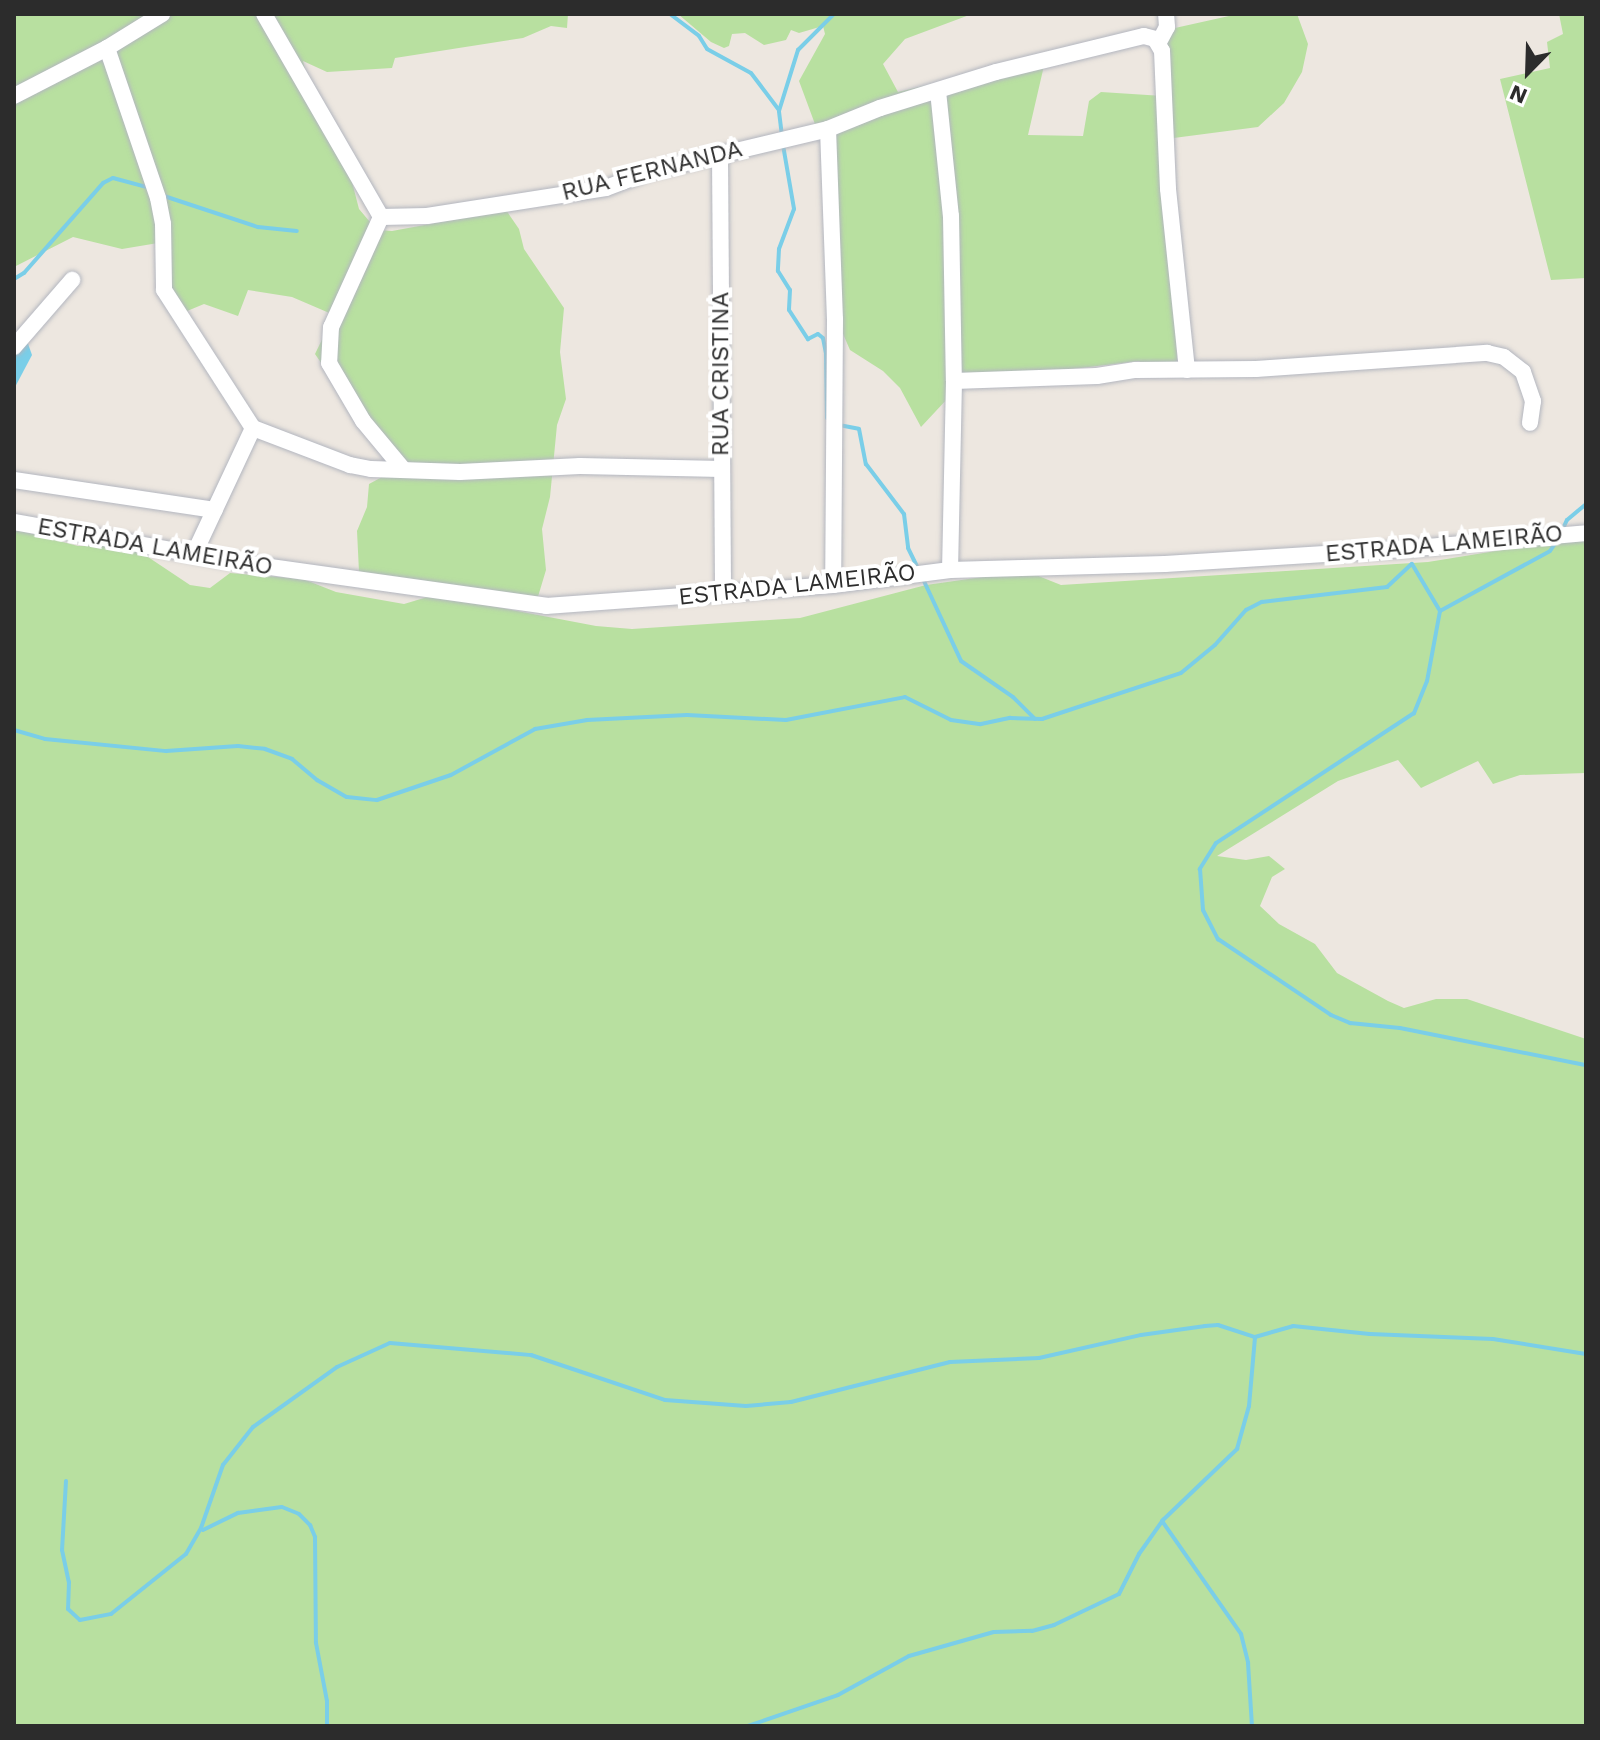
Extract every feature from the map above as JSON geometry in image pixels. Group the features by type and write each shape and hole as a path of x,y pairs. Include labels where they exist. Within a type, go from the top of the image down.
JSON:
{"street":[{"path":"14,96 107,48 162,14"},
{"path":"264,14 381,217 331,327 329,363 363,421 403,469"},
{"path":"1166,14 1167,27 1152,39 1187,370"},
{"name":"RUA FERNANDA","path":"381,217 427,216 606,188 648,172 828,129 880,108 996,72 1152,39"},
{"path":"107,48 158,198 163,224 164,290 253,428 350,465 460,472 580,466 722,469"},
{"path":"938,91 949,186 954,381 950,570"},
{"path":"828,129 835,319 833,585"},
{"name":"RUA CRISTINA","path":"720,154 723,593"},
{"path":"14,347 72,280"},
{"path":"954,381 1494,354 1523,372 1533,401 1530,423"},
{"path":"194,554 253,428"},
{"path":"14,480 215,510"},
{"name":"ESTRADA LAMEIRÃO","path":"14,522 194,554 546,606 833,585 950,570 1165,564 1416,548 1586,533"}],"green space":[{"path":"14,14 568,14 567,28 551,26 523,38 395,58 392,68 327,72 303,61 310,90 351,178 359,209 370,222 379,230 392,231 506,210 519,229 524,249 564,308 560,352 566,399 557,425 550,497 542,529 546,570 537,600 359,572 357,531 367,507 369,484 395,470 315,354 334,315 292,297 248,290 238,316 204,304 175,316 158,243 122,249 73,237 14,267"},
{"path":"678,14 972,14 905,39 883,64 898,92 1046,57 1028,135 1083,136 1089,101 1101,92 1163,96 1166,30 1238,14 1297,14 1308,44 1302,72 1284,103 1258,127 1166,139 1178,377 1152,373 1139,361 963,382 921,427 900,388 883,371 850,350 840,327 835,178 799,81 825,34 823,26 799,33 791,30 786,40 764,45 745,33 732,34 729,46 724,48 711,42"},
{"path":"1559,14 1586,14 1586,278 1551,280 1500,79 1550,68 1547,42 1563,34"},
{"path":"14,529 78,546 122,546 148,557 190,585 210,588 230,573 303,579 336,592 404,604 434,595 596,626 632,629 800,618 926,585 1026,571 1061,585 1428,562 1508,549 1550,536 1586,537 1586,773 1520,775 1493,784 1478,761 1421,788 1398,760 1338,781 1217,856 1246,860 1269,856 1285,869 1272,877 1260,906 1279,924 1315,944 1337,973 1388,1001 1404,1008 1436,999 1467,999 1586,1039 1586,1726 14,1726"}],"water":[{"path":"26,338 32,355 14,389 14,351"}],"waterway":[{"path":"670,14 699,36 707,49 751,73 779,110"},
{"path":"782,136 779,111 798,50 834,14"},
{"path":"783,145 794,209 779,249 778,271 790,290 789,310 808,339 818,334 823,338 827,418"},
{"path":"14,279 24,273 103,183 113,178 150,188"},
{"path":"164,196 258,227 297,231"},
{"path":"839,425 859,429 866,464 904,514 908,548 919,571"},
{"path":"1562,531 1567,520 1586,504"},
{"path":"1440,611 1550,551 1558,539"},
{"path":"14,730 45,739 166,751 238,746 265,749 292,759 317,780 347,797 377,800 451,775 535,729 587,720 687,715 786,720 905,697 951,720 981,724 1010,718 1042,719 1181,673 1215,645 1246,610 1262,602 1387,587 1412,564 1440,611 1427,681 1414,713 1216,843 1200,869 1203,910 1218,939 1331,1015 1350,1023 1400,1028 1586,1065"},
{"path":"923,579 961,661 1013,697 1035,719"},
{"path":"66,1481 62,1550 69,1582 68,1609 80,1620 111,1614 186,1554 201,1528 223,1465 253,1427 337,1367 390,1343 531,1355 665,1400 746,1406 791,1402 950,1362 1039,1358 1141,1335 1218,1325 1255,1337 1293,1326 1370,1334 1493,1339 1586,1354"},
{"path":"748,1726 838,1695 909,1656 994,1632 1032,1631 1054,1625 1119,1594 1139,1554 1163,1520 1237,1449 1249,1406 1255,1337"},
{"path":"203,1530 238,1513 282,1507 299,1514 310,1525 315,1537 316,1643 327,1701 327,1726"},
{"path":"1162,1521 1241,1634 1248,1663 1252,1726"}]}
